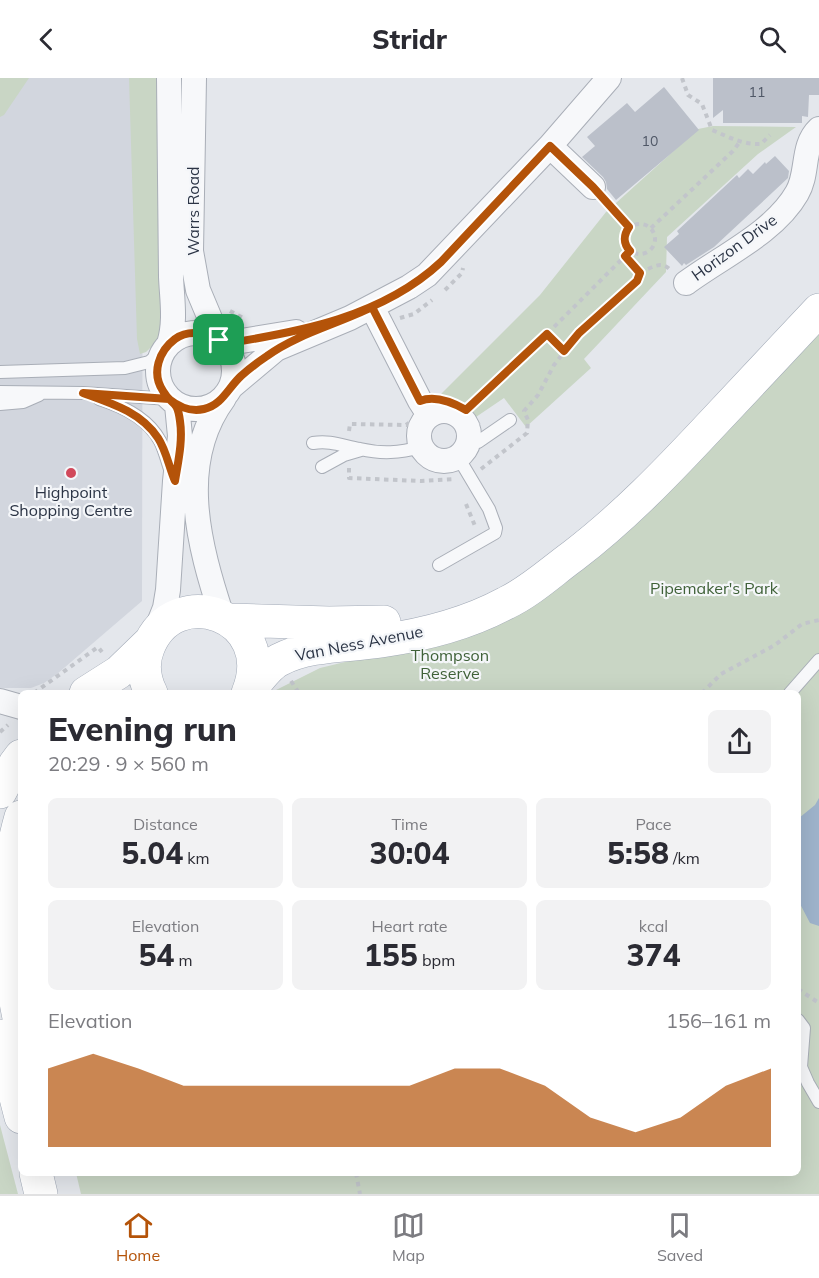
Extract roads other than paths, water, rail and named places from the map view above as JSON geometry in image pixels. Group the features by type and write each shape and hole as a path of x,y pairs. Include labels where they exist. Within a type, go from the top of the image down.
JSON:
{"main road":[{"name":"Van Ness Avenue","path":"250,690 268,668 292,655 383,641 476,617 507,603 535,586 599,537 636,503 819,310"},
{"name":"Van Ness Avenue","path":"91,690 119,672 166,623 178,616 193,612 208,612 225,618 329,623 421,618 474,605 526,583 573,556"},
{"path":"225,618 240,629 253,653 254,674 249,690"},
{"path":"150,690 144,671 145,656 153,637"},
{"path":"0,792 18,760"},
{"path":"18,825 9,848 4,873 2,927 5,956 18,1014"},
{"path":"0,1036 18,1105"},
{"path":"37,1176 41,1194"},
{"path":"56,1176 60,1194"}],"street":[{"name":"Warrs Road","path":"165,348 172,333 174,305 171,277 169,78"},
{"name":"Warrs Road","path":"194,78 191,225 193,268 201,299 221,342"},
{"path":"225,618 205,561 196,519 197,471 204,436 214,412 243,374 276,349 372,307 427,275 550,146 609,78"},
{"name":"Horizon Drive","path":"686,283 741,246 777,217 792,201 812,175 809,143 819,129"},
{"path":"550,146 593,187"},
{"path":"221,342 306,330 372,307"},
{"path":"372,307 425,408 418,430 421,447 428,456 446,462 463,449 468,428 458,415 425,408"},
{"path":"193,333 206,334 221,342 230,353 234,363 234,375 229,391 215,405 203,409 190,410 173,402 162,391 157,372 165,348 180,336 193,333"},
{"path":"153,637 163,614 168,590 180,436 173,402"},
{"path":"0,701 18,706"}],"lane":[{"path":"0,372 125,368 149,362 165,348"},
{"path":"0,392 83,393 173,402"},
{"path":"0,404 23,402 43,393"},
{"path":"83,393 138,416 158,438 175,481"},
{"path":"439,565 495,533 496,528 489,509 463,449 478,442 510,420"},
{"path":"313,443 324,441 349,450 400,453 421,447"},
{"path":"322,467 349,450"},
{"path":"489,509 500,502"},
{"path":"793,690 819,660"},
{"path":"801,1024 804,1028 801,1050"},
{"path":"801,1067 819,1102"}],"water":[{"path":"819,798 819,926 810,923 801,906 801,816 815,805"}],"place":[{"name":"Highpoint Shopping Centre","path":"71,473"}],"park label":[{"name":"Pipemaker's Park","path":"714,588"},
{"name":"Thompson Reserve","path":"450,664"}]}
